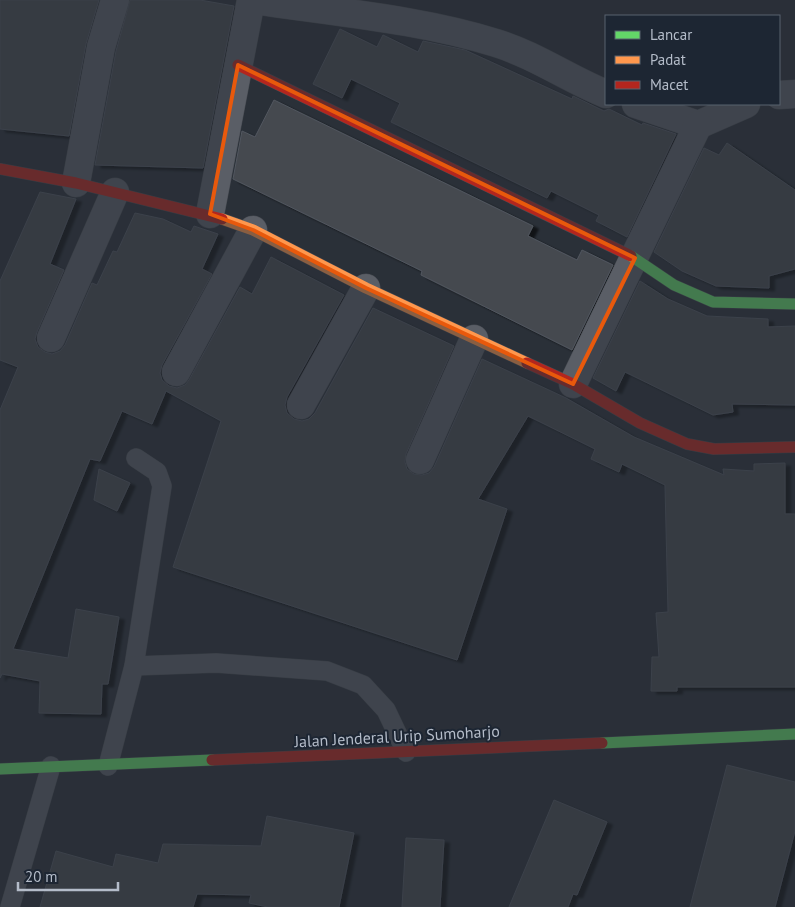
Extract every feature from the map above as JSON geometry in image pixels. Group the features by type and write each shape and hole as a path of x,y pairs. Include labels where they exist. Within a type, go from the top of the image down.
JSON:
{"main road":[{"path":"238,65 635,258 674,285 713,302 795,304"},
{"path":"0,169 76,183 210,214 253,230 366,288 573,384 640,423 687,444 714,449 795,447"},
{"name":"Jalan Jenderal Urip Sumoharjo","path":"0,769 50,766 108,766 795,734"}],"street":[{"path":"76,183 101,47 115,0"},
{"path":"210,214 238,65 253,0 437,28 497,43 540,61 605,94"},
{"path":"780,95 795,94"},
{"path":"639,105 698,124 744,105"},
{"path":"573,384 698,124"},
{"path":"51,338 115,192"},
{"path":"176,372 253,230"},
{"path":"301,405 366,288"},
{"path":"420,460 474,338"}],"lane":[{"path":"108,766 134,666 162,486 157,472 136,458"},
{"path":"134,666 216,663 328,671 363,685 386,710 406,752"},
{"path":"10,907 50,766"}],"highlighted area":[{"path":"238,65 635,258 573,384 366,288 253,230 210,214"}],"building":[{"path":"0,0 99,0 86,44 69,136 0,129"},
{"path":"130,0 200,0 234,6 203,168 95,165 116,51"},
{"path":"340,29 377,47 383,35 418,52 423,41 465,50 572,99 573,96 604,111 609,109 642,125 643,123 676,134 627,237 596,221 599,215 551,191 547,198 391,122 400,103 351,79 342,98 313,84"},
{"path":"274,100 533,226 528,236 577,260 582,250 613,265 572,350 421,275 422,271 233,179 242,131 255,137"},
{"path":"727,143 795,190 795,269 769,276 769,288 716,286 682,271 654,252 704,148 719,155"},
{"path":"40,192 76,199 50,264 64,270 35,339 38,347 45,352 52,354 60,351 65,345 92,283 97,285 113,251 117,252 135,213 163,219 191,232 194,226 218,234 202,269 212,274 162,365 160,373 162,380 169,386 177,388 185,385 189,380 240,287 252,294 271,257 344,295 287,397 285,405 287,413 294,419 302,421 309,419 315,413 373,308 454,346 406,454 405,462 407,469 414,474 422,475 429,473 434,467 482,359 566,398 634,437 724,475 723,469 754,471 754,464 785,463 785,514 795,514 795,687 677,687 677,691 651,691 652,657 659,657 656,613 668,612 665,485 622,464 619,472 591,459 595,449 528,416 478,499 507,509 457,660 173,567 221,421 166,391 152,424 122,411 100,461 90,459 13,649 68,658 76,609 119,617 108,684 102,684 101,714 39,713 40,681 2,674 0,678 0,410 18,367 0,360 0,281"},
{"path":"640,281 668,299 707,316 768,319 768,327 795,326 795,405 732,404 733,412 713,415 625,372 616,391 593,378"},
{"path":"99,469 130,483 117,511 94,500"},
{"path":"727,765 795,782 795,831 775,907 690,907"},
{"path":"554,800 607,822 577,895 573,894 568,907 509,907"},
{"path":"267,816 354,833 339,907 268,907 249,903 251,895 197,894 193,907 40,907 56,851 113,867 116,854 158,863 163,844 261,846"},
{"path":"406,838 444,840 440,907 402,907"}],"traffic: fast":[{"path":"631,256 674,285 713,302 795,304"},
{"path":"602,743 795,734"},
{"path":"0,769 212,760"}],"traffic: slow":[{"path":"222,219 253,230 366,288 527,363"}],"traffic: jam":[{"path":"238,65 631,256"},
{"path":"0,169 76,183 222,219"},
{"path":"527,363 573,384 640,423 687,444 714,449 795,447"},
{"path":"212,760 602,743"}]}
